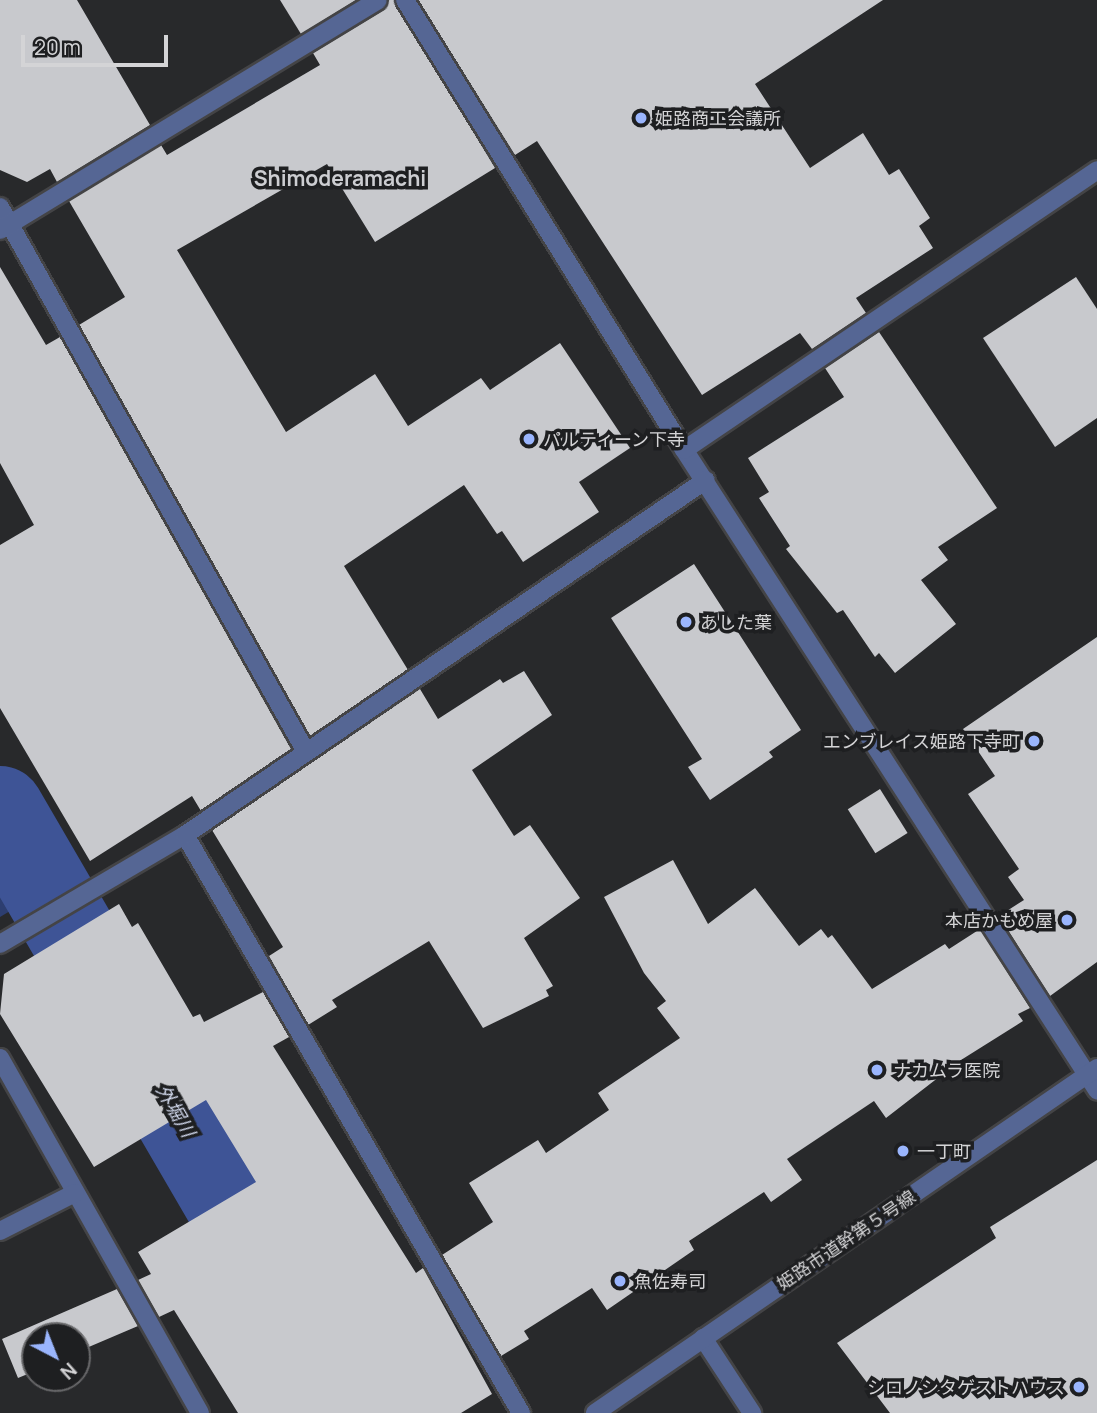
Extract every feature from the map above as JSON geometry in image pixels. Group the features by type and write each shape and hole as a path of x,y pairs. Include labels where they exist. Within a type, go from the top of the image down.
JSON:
{"street":[{"path":"5,227 378,0"},
{"path":"405,0 684,450 1092,1071 1097,1090"},
{"path":"684,450 1097,170"},
{"path":"0,207 5,227 305,750"},
{"path":"0,944 185,835 305,750 706,481"},
{"path":"185,835 521,1413"},
{"path":"0,1058 200,1413"},
{"name":"姫路市道幹第５号線","path":"595,1413 1092,1071"},
{"path":"0,1231 75,1193"},
{"path":"703,1338 752,1413"}],"shaded area":[{"path":"0,767 66,878 0,917"}],"building":[{"path":"0,0 77,0 150,125 57,182 50,169 27,182 0,170"},
{"path":"280,0 356,0 301,34"},
{"path":"389,0 394,0 495,168 375,242 327,164 177,250 286,432 375,374 408,426 481,378 490,390 560,343 630,448 579,482 599,512 523,562 502,531 497,534 464,485 344,566 408,670 310,736 79,325 125,297 69,201 161,145 167,155 320,65 313,53 384,10"},
{"path":"418,0 883,0 755,84 810,168 863,133 889,175 899,169 930,218 919,226 933,248 856,298 866,313 812,349 800,333 702,395 537,141 515,155"},
{"path":"0,267 46,345 60,337 291,749 201,811 192,796 90,861 0,708 0,545 34,525 0,463"},
{"path":"1076,277 1097,309 1097,418 1055,447 983,338"},
{"path":"879,332 997,508 938,547 948,560 921,580 956,624 895,673 879,653 875,657 843,610 837,613 786,549 790,546 759,498 769,492 748,458 844,397 825,368"},
{"path":"694,564 801,730 769,752 773,757 710,800 688,767 702,759 611,618"},
{"path":"1097,637 1097,962 1050,996 999,916 1024,900 1008,877 1019,869 968,794 995,776 963,729"},
{"path":"524,671 552,715 472,770 514,836 530,825 580,898 524,938 553,986 546,990 549,996 483,1028 429,941 332,1000 337,1007 308,1025 269,956 283,947 212,830 420,689 438,719 500,679 503,683"},
{"path":"880,789 908,833 875,853 848,809"},
{"path":"673,860 708,924 755,888 799,946 821,929 828,938 832,935 872,989 945,944 949,949 980,929 1030,1008 1018,1014 1023,1021 961,1060 886,1118 874,1101 787,1159 802,1180 771,1202 764,1192 689,1241 694,1250 607,1310 592,1288 524,1331 529,1339 501,1356 442,1255 493,1222 469,1183 538,1140 546,1153 609,1110 598,1093 680,1038 657,1008 666,1001 644,973 604,897"},
{"path":"119,904 132,927 138,923 193,1017 200,1014 204,1022 263,992 289,1037 273,1046 416,1273 423,1268 492,1394 461,1413 238,1413 174,1310 159,1317 138,1280 151,1274 138,1252 256,1182 206,1100 94,1167 0,1014 4,974"},
{"path":"1097,1160 1097,1413 890,1413 837,1343 996,1238 990,1227"},
{"path":"117,1289 138,1326 91,1346 91,1322 41,1322"},
{"path":"21,1331 21,1377 18,1378 2,1339"}],"waterway":[{"name":"外堀川","path":"0,810 351,1413"}],"place":[{"name":"姫路商工会議所","path":"641,118"},
{"name":"パルティーン下寺","path":"529,439"},
{"name":"あした葉","path":"686,622"},
{"name":"エンブレイス姫路下寺町","path":"1034,741"},
{"name":"本店かもめ屋","path":"1067,920"},
{"name":"ナカムラ医院","path":"877,1070"},
{"name":"一丁町","path":"903,1151"},
{"name":"魚佐寿司","path":"620,1281"},
{"name":"シロノシタゲストハウス","path":"1079,1387"}],"district":[{"name":"Shimoderamachi","path":"340,178"}]}
